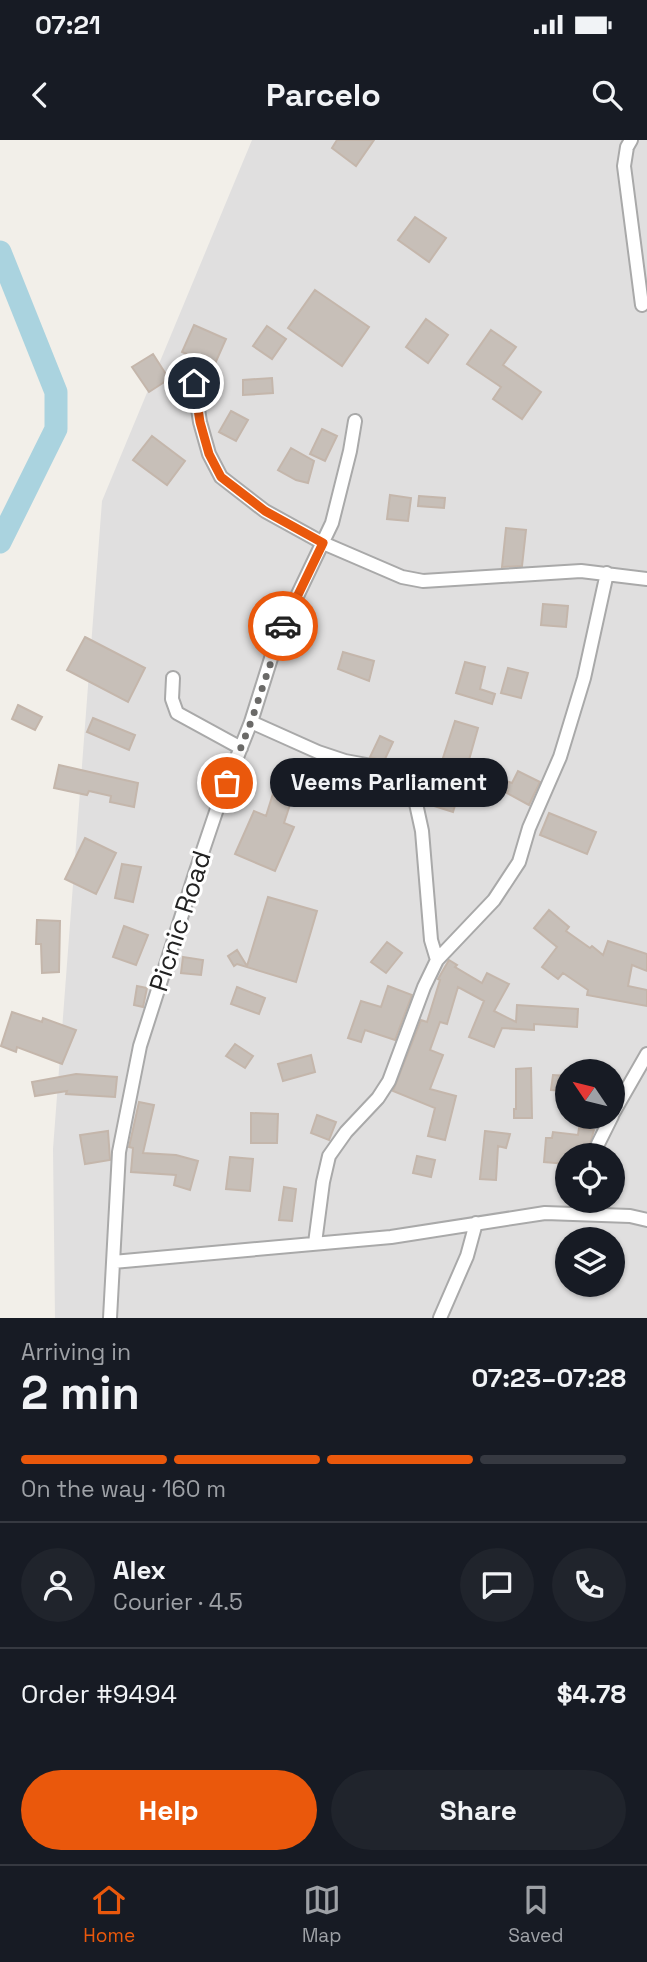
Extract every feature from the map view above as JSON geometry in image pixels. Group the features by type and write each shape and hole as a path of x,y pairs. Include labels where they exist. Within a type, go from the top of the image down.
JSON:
{"street":[{"path":"631,140 626,146 624,166 642,304"},
{"path":"194,383 200,422 209,454 221,477 265,511 323,543 402,577 423,581 581,571 647,579"},
{"name":"Picnic Road","path":"110,1318 119,1152 140,1046 208,837 251,722 278,636 332,523 351,451 355,421"},
{"path":"315,1243 329,1156 389,1081 424,987 437,960 494,900 519,862 529,828 560,757 584,678 607,573"},
{"path":"173,678 172,699 177,713 241,748"},
{"path":"251,722 318,752 372,766 400,778 409,787 415,799 422,831 431,940 437,960"},
{"path":"625,1093 647,1054"},
{"path":"113,1262 391,1237 555,1211"},
{"path":"615,1213 647,1220"},
{"path":"440,1318 463,1268 477,1223"}],"shaded area":[{"path":"252,140 647,140 647,1318 55,1318 53,1149 102,501"}],"building":[{"path":"337,140 374,140 356,166 332,148"},
{"path":"415,217 446,238 429,262 398,240"},
{"path":"315,290 369,327 342,366 288,328"},
{"path":"426,319 448,335 428,363 406,347"},
{"path":"194,325 226,339 214,366 182,352"},
{"path":"267,326 286,339 272,359 253,346"},
{"path":"491,330 516,347 503,365 541,392 522,419 493,399 501,387 467,364"},
{"path":"153,354 169,379 149,392 132,367"},
{"path":"272,378 273,393 243,395 243,380"},
{"path":"231,411 248,420 236,441 219,432"},
{"path":"322,429 337,436 325,461 310,454"},
{"path":"152,436 185,461 167,485 133,460"},
{"path":"291,448 314,461 308,483 278,470"},
{"path":"390,495 411,498 408,521 387,519"},
{"path":"419,496 445,498 444,508 418,506"},
{"path":"506,528 526,530 522,566 502,567"},
{"path":"543,604 568,606 566,627 541,625"},
{"path":"85,637 145,668 128,702 67,670"},
{"path":"343,652 374,661 369,681 338,669"},
{"path":"465,662 485,667 480,689 495,694 492,704 456,693"},
{"path":"508,668 528,673 521,698 501,693"},
{"path":"18,705 42,717 35,730 12,719"},
{"path":"93,718 135,735 129,750 87,732"},
{"path":"455,721 478,728 467,767 512,783 518,771 540,782 529,805 507,793 508,791 464,776 453,812 428,804"},
{"path":"380,736 393,742 384,761 370,757"},
{"path":"59,765 138,783 134,807 110,802 111,796 89,791 87,795 54,788"},
{"path":"280,771 299,777 284,823 294,827 275,871 235,854 254,811 266,816"},
{"path":"549,813 596,832 587,854 540,835"},
{"path":"85,838 116,853 96,894 65,879"},
{"path":"122,864 141,867 133,902 115,898"},
{"path":"268,897 317,911 296,982 237,964 234,966 228,956 237,950 247,966"},
{"path":"549,910 569,927 566,931 603,955 608,941 647,954 647,971 632,965 628,986 647,990 647,1006 587,995 588,990 563,973 558,979 542,967 557,947 534,928"},
{"path":"37,920 60,921 59,972 42,973 41,944 36,944"},
{"path":"124,926 148,935 136,965 113,957"},
{"path":"387,942 402,953 386,973 371,962"},
{"path":"183,957 203,960 201,975 181,973"},
{"path":"449,960 457,965 455,967 482,983 487,973 509,984 494,1011 516,1022 517,1005 578,1009 577,1027 534,1024 534,1030 502,1028 494,1047 469,1037 484,1001 458,987 447,1024 440,1022 430,1050 443,1055 430,1089 456,1096 445,1140 428,1136 435,1108 393,1091 421,1020 427,1022 440,980 438,979"},
{"path":"137,986 147,988 143,1007 134,1005"},
{"path":"388,986 412,995 395,1040 365,1030 361,1042 348,1038 361,1001 381,1007"},
{"path":"237,987 265,998 259,1014 231,1004"},
{"path":"12,1012 42,1022 43,1018 76,1030 62,1064 17,1047 16,1052 1,1046"},
{"path":"235,1044 253,1056 245,1068 226,1056"},
{"path":"311,1055 315,1072 283,1081 278,1064"},
{"path":"531,1068 532,1118 514,1118 516,1069"},
{"path":"76,1074 117,1077 115,1097 66,1094 67,1091 35,1096 32,1082"},
{"path":"553,1075 555,1075 555,1090 551,1090"},
{"path":"139,1102 154,1105 143,1153 176,1155 198,1161 190,1190 174,1185 176,1175 131,1172 133,1148 129,1147"},
{"path":"251,1113 278,1114 277,1143 251,1143"},
{"path":"317,1115 336,1122 329,1140 311,1133"},
{"path":"579,1129 594,1130 590,1143 555,1143 555,1163 544,1162 546,1138 552,1138 553,1132 578,1135"},
{"path":"108,1131 110,1160 85,1164 80,1135"},
{"path":"485,1131 510,1134 506,1148 498,1146 496,1180 480,1179"},
{"path":"417,1156 435,1160 431,1177 413,1173"},
{"path":"230,1157 253,1159 250,1191 226,1189"},
{"path":"284,1187 296,1189 292,1221 279,1220"}],"waterway":[{"path":"0,252 56,392 56,429 0,542"}],"way so far":[{"path":"227,783 251,722 283,626"}],"place":[{"name":"Veems Parliament","path":"227,783"}],"route":[{"path":"194,383 200,422 209,454 221,477 265,511 323,543 283,626"}]}
